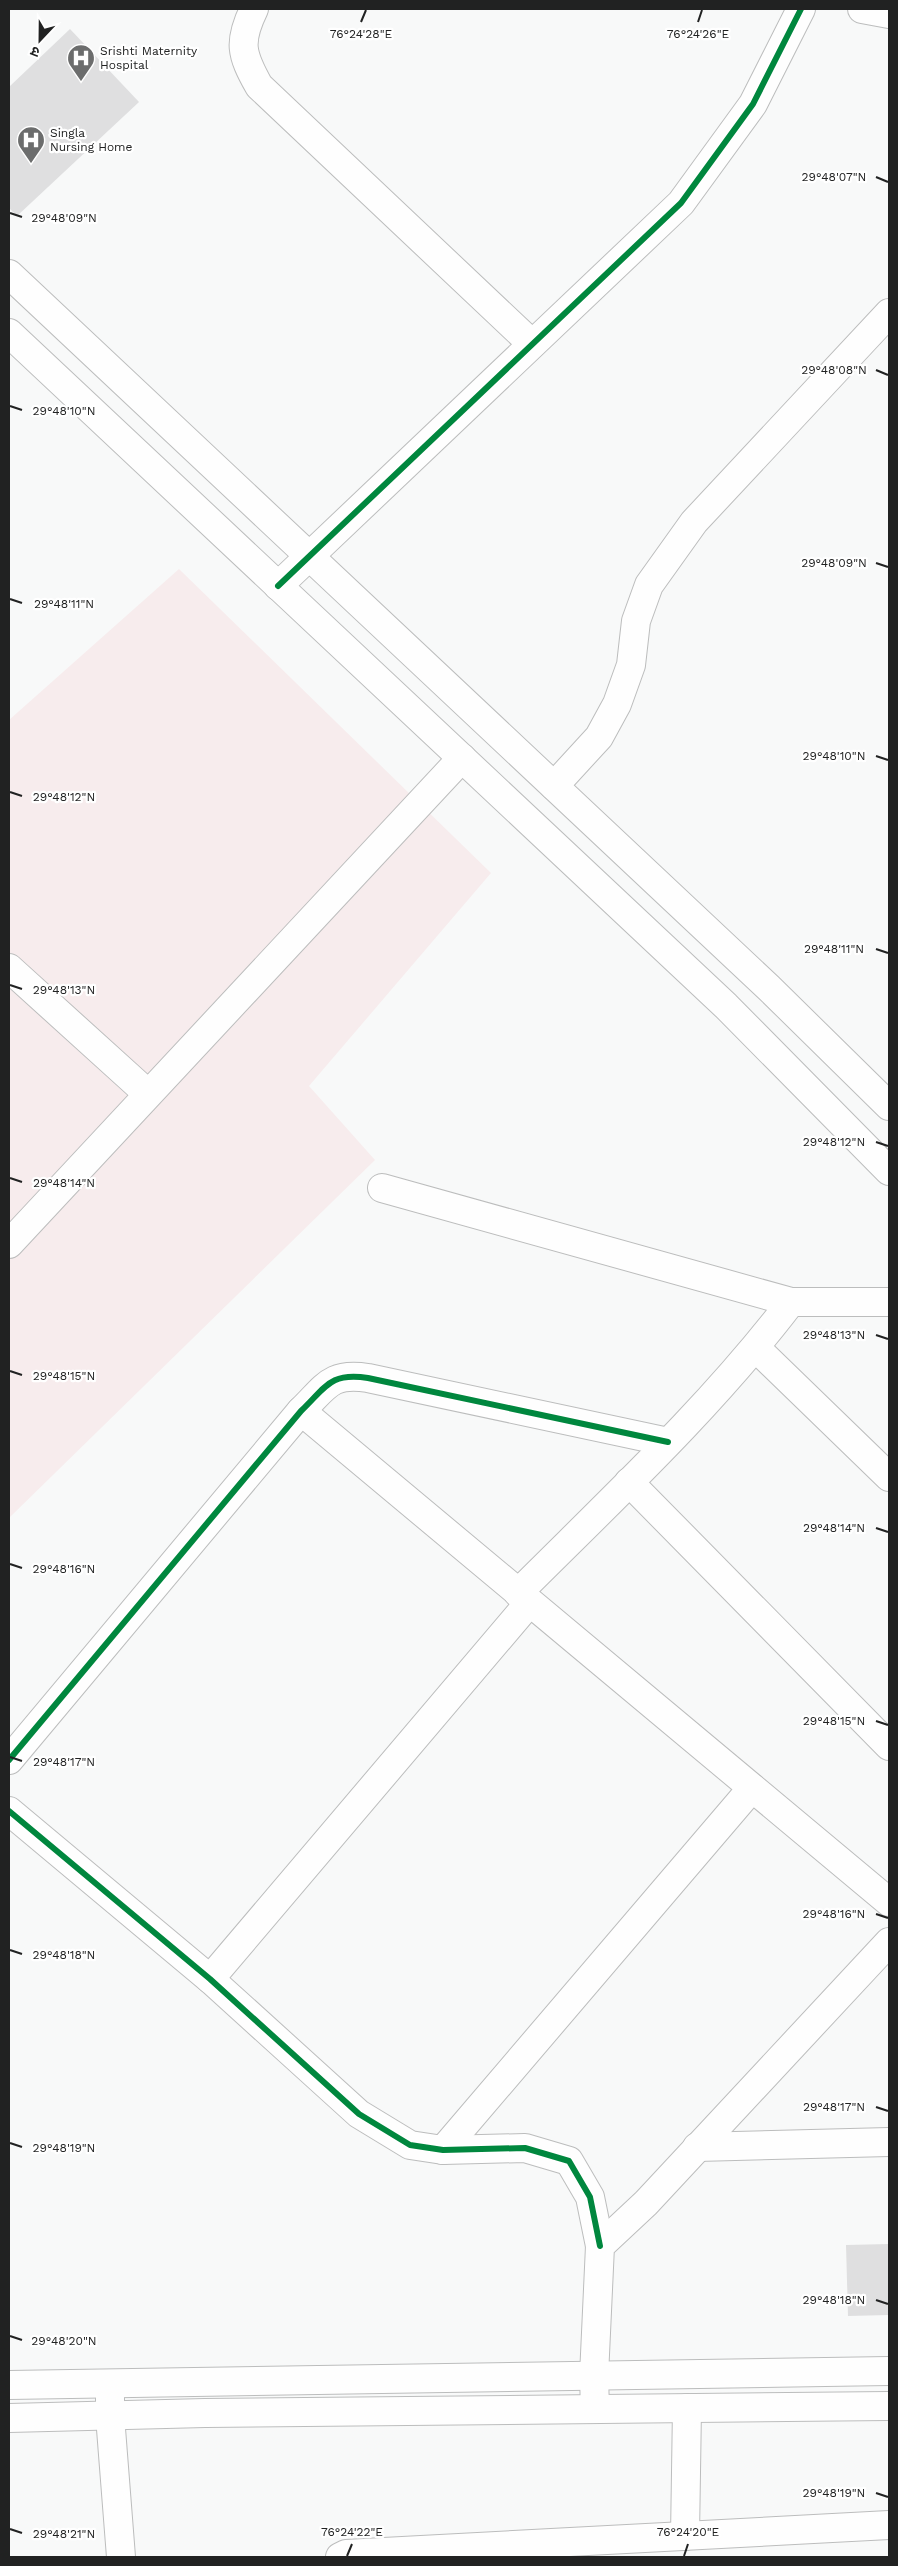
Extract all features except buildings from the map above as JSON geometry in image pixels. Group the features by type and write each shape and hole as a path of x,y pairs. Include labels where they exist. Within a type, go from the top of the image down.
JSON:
{"street":[{"path":"254,9 244,30 245,62 258,86 532,344"},
{"path":"278,586 681,203 752,104 801,9"},
{"path":"862,9 889,14"},
{"path":"9,274 769,988 889,1106"},
{"path":"554,786 599,737 617,704 631,664 636,621 650,585 694,522 889,314"},
{"path":"9,333 726,1006 889,1171"},
{"path":"9,1244 147,1093 462,758"},
{"path":"9,968 147,1093"},
{"path":"382,1188 791,1302 889,1302"},
{"path":"210,1979 523,1598 629,1482 756,1348 791,1302"},
{"path":"756,1348 889,1477"},
{"path":"9,1760 301,1411 334,1378 348,1375 668,1442"},
{"path":"301,1411 889,1902"},
{"path":"629,1482 889,1746"},
{"path":"443,2150 752,1788"},
{"path":"9,1811 210,1979 359,2114 410,2145 443,2150 525,2148 569,2162 590,2197 600,2246 594,2376 595,2410"},
{"path":"600,2246 646,2203 889,1942"},
{"path":"698,2147 889,2142"},
{"path":"9,2385 889,2371"},
{"path":"110,2384 110,2416 121,2557"},
{"path":"9,2418 889,2406"},
{"path":"685,2536 687,2408"},
{"path":"340,2557 346,2554 595,2549 685,2536 889,2525"}],"shaded area":[{"path":"179,569 491,873 309,1086 375,1160 9,1518 9,720"}],"cycle path":[{"path":"278,586 681,203 753,104 801,9"},
{"path":"9,1760 301,1411 323,1388 337,1379 345,1377 368,1378 668,1442"},
{"path":"9,1811 210,1979 359,2114 410,2145 443,2150 525,2148 569,2161 590,2197 600,2246"}],"place":[{"name":"Srishti Maternity Hospital","path":"81,82"},
{"name":"Singla Nursing Home","path":"31,164"}]}
